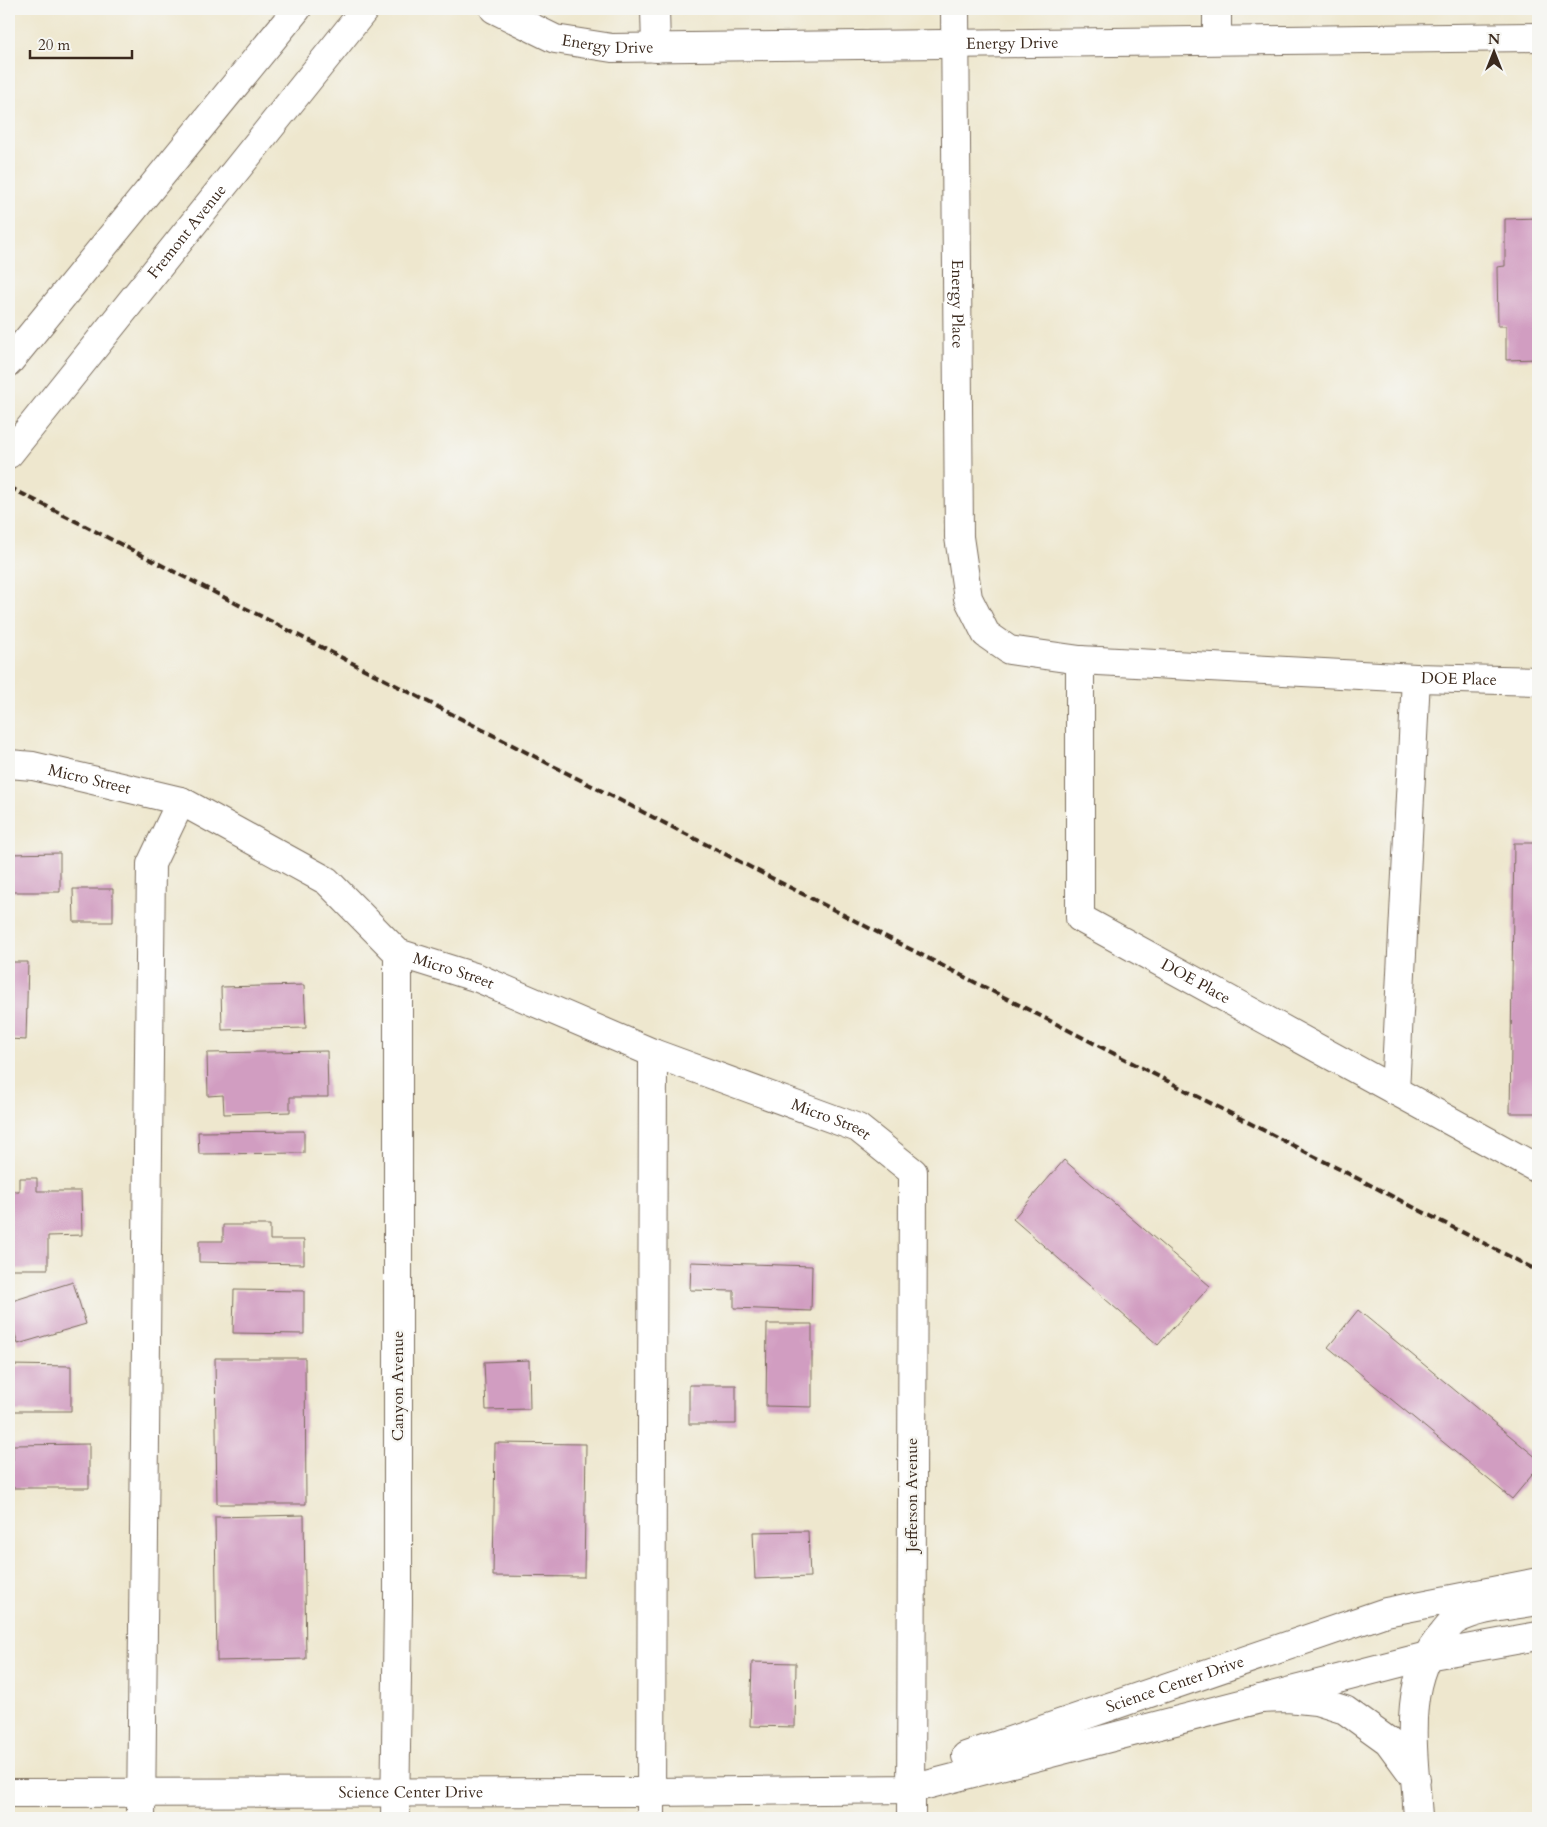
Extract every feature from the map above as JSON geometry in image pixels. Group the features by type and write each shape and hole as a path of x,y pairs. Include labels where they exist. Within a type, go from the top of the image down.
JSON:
{"main road":[{"path":"9,362 296,9"},
{"name":"Fremont Avenue","path":"9,454 365,9"},
{"name":"Energy Drive","path":"494,9 555,39 612,48 1538,36"},
{"path":"655,9 656,48"},
{"name":"Energy Place","path":"954,9 959,537 968,598"},
{"path":"1217,9 1217,40"},
{"name":"DOE Place","path":"968,598 986,634 1009,650 1080,660 1416,678 1538,681"},
{"name":"DOE Place","path":"1080,660 1080,918 1538,1168"},
{"path":"1395,1091 1416,678"},
{"name":"Micro Street","path":"9,764 33,766 181,800 327,881 398,953 478,978 653,1053 858,1128 913,1172"},
{"path":"141,1806 150,864 181,800"},
{"name":"Canyon Avenue","path":"396,1805 398,1604 398,953"},
{"path":"651,1805 653,1053"},
{"name":"Jefferson Avenue","path":"911,1818 913,1172"},
{"name":"Science Center Drive","path":"911,1781 1386,1612 1538,1582"},
{"path":"1418,1818 1413,1710 1421,1669 1427,1656 1435,1642 1455,1621 1483,1610 1538,1602"},
{"name":"Science Center Drive","path":"9,1793 141,1806 651,1805 911,1781 1260,1699 1427,1656 1538,1636"},
{"path":"1260,1699 1288,1698 1316,1701 1345,1710 1388,1741 1416,1779"}],"building":[{"path":"1538,218 1538,359 1506,360 1506,326 1498,326 1497,267 1505,266 1505,219"},
{"path":"1514,843 1538,843 1538,1113 1510,1113"},
{"path":"60,853 60,892 9,892 9,854"},
{"path":"73,889 113,889 113,922 74,922"},
{"path":"9,962 28,962 26,1040 9,1039"},
{"path":"304,985 306,1028 222,1030 221,987"},
{"path":"327,1051 328,1097 290,1097 290,1112 224,1114 223,1095 208,1096 207,1053"},
{"path":"304,1131 304,1153 199,1154 198,1132"},
{"path":"1064,1160 1210,1286 1158,1345 1013,1219"},
{"path":"19,1178 37,1178 37,1191 81,1191 82,1235 48,1236 48,1269 9,1269 9,1191 19,1191"},
{"path":"223,1225 270,1225 270,1240 304,1240 304,1264 199,1262 199,1241 223,1241"},
{"path":"691,1262 812,1266 811,1311 734,1308 734,1291 690,1290"},
{"path":"73,1282 86,1324 18,1344 9,1314 9,1302"},
{"path":"234,1290 304,1291 304,1334 233,1333"},
{"path":"1358,1310 1538,1459 1538,1468 1512,1499 1328,1347"},
{"path":"767,1324 812,1324 812,1407 766,1406"},
{"path":"215,1358 305,1358 306,1504 217,1504"},
{"path":"529,1360 530,1409 486,1410 484,1362"},
{"path":"9,1365 71,1366 71,1411 9,1411"},
{"path":"689,1385 736,1385 736,1424 689,1424"},
{"path":"495,1443 586,1444 584,1577 493,1576"},
{"path":"89,1444 89,1488 9,1488 9,1460 13,1460 13,1445"},
{"path":"304,1515 306,1659 217,1661 215,1517"},
{"path":"808,1531 810,1577 755,1579 753,1532"},
{"path":"752,1662 796,1663 795,1727 750,1726"}],"railway":[{"path":"9,487 1538,1271"}]}
